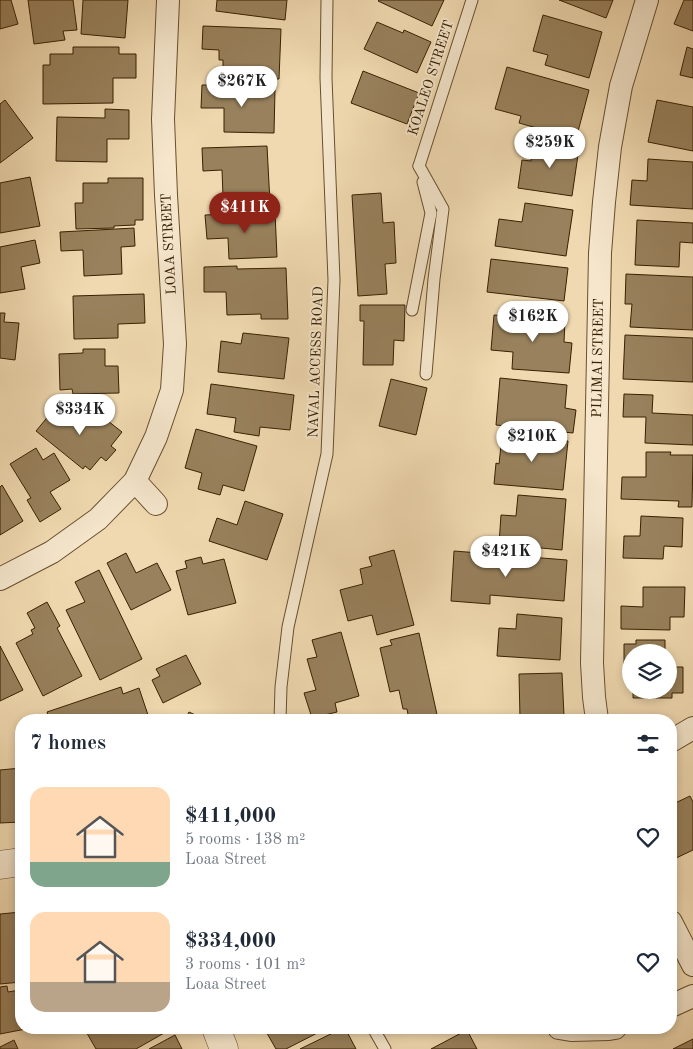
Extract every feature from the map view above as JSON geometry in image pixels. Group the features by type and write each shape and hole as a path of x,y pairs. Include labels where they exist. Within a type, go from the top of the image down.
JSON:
{"street":[{"name":"LOAA STREET","path":"0,580 52,552 98,519 135,482 156,437 172,390 175,344 163,119 168,0"},
{"name":"PILIMAI STREET","path":"596,714 592,663 602,228 610,146 621,86 646,0"},
{"path":"135,482 156,504"},
{"path":"677,737 693,728"},
{"path":"0,865 15,863"},
{"path":"677,934 693,965"},
{"path":"677,1003 693,996"},
{"path":"218,1034 224,1049"}],"lane":[{"name":"NAVAL ACCESS ROAD","path":"280,714 281,687 288,627 327,454 334,280 326,78 327,0"},
{"name":"KOALEO STREET","path":"419,166 472,0"},
{"path":"412,310 431,213 419,166"},
{"path":"419,166 443,209 434,279 426,374"},
{"path":"376,1034 385,1049"}],"building":[{"path":"0,0 11,0 18,24 0,29"},
{"path":"28,0 73,0 77,30 63,31 65,40 34,44"},
{"path":"83,0 128,0 125,38 81,34"},
{"path":"217,0 287,0 285,20 216,11"},
{"path":"379,0 444,0 432,26"},
{"path":"559,0 613,0 606,18"},
{"path":"684,0 693,0 693,31 674,24"},
{"path":"543,15 602,32 589,78 545,65 548,55 533,51"},
{"path":"377,22 403,33 404,30 431,42 417,73 364,49"},
{"path":"203,26 281,29 279,79 223,77 223,60 219,60 219,50 202,49"},
{"path":"73,47 119,47 119,54 136,54 136,78 113,78 113,103 43,104 43,65 50,65 50,54 73,54"},
{"path":"687,47 693,49 693,78 680,75"},
{"path":"507,67 589,90 576,139 519,123 521,116 495,109"},
{"path":"363,71 419,93 407,124 351,103"},
{"path":"202,85 227,85 227,89 275,90 274,133 224,132 224,108 201,108"},
{"path":"5,100 33,138 0,163 0,104"},
{"path":"657,100 693,107 693,151 648,142"},
{"path":"105,109 129,110 129,139 107,139 107,162 56,161 57,117 105,118"},
{"path":"534,141 579,148 572,196 518,188 522,160 531,161"},
{"path":"267,146 270,203 232,205 232,196 223,196 222,170 203,171 202,148"},
{"path":"648,159 693,162 693,209 630,205 632,180 647,181"},
{"path":"30,177 40,226 0,233 0,183"},
{"path":"108,178 143,178 143,220 135,220 135,225 114,226 114,228 76,229 75,203 83,203 83,183 108,183"},
{"path":"381,193 383,223 394,222 396,263 385,264 387,294 358,296 352,195"},
{"path":"525,203 573,210 566,256 495,246 499,219 522,222"},
{"path":"275,212 277,257 229,259 228,238 207,239 205,215"},
{"path":"637,220 693,223 693,243 680,242 679,267 635,265"},
{"path":"134,228 135,246 121,247 122,274 84,276 83,250 61,251 60,232"},
{"path":"35,240 40,263 21,267 25,289 0,293 0,247"},
{"path":"491,259 568,268 564,301 487,292"},
{"path":"237,266 237,269 286,268 288,319 261,319 261,314 227,315 226,292 204,292 204,267"},
{"path":"626,274 693,277 693,330 630,327 632,304 625,304"},
{"path":"144,294 145,323 118,324 118,338 74,339 73,296"},
{"path":"360,305 405,305 404,341 394,340 393,365 363,365 364,321 360,321"},
{"path":"0,313 5,313 4,322 19,323 15,360 0,358"},
{"path":"494,315 565,320 564,342 572,343 569,373 512,369 513,352 491,350"},
{"path":"243,333 289,338 284,379 218,372 221,341 241,344"},
{"path":"625,335 693,338 693,382 623,379"},
{"path":"83,349 105,349 105,366 118,366 119,393 73,394 72,389 60,390 59,354 83,353"},
{"path":"500,378 567,385 565,408 576,410 573,433 496,425"},
{"path":"391,379 427,388 416,435 379,426"},
{"path":"211,384 294,395 290,430 260,427 259,436 234,432 236,418 207,414"},
{"path":"624,394 653,395 652,413 693,415 693,445 645,443 646,417 623,417"},
{"path":"60,402 90,426 99,414 122,432 111,446 116,450 106,461 101,457 90,470 85,466 83,469 36,431"},
{"path":"196,429 257,446 244,491 223,485 220,495 198,489 202,473 185,468"},
{"path":"502,436 568,441 563,490 494,484 496,463 499,464"},
{"path":"36,448 43,460 54,453 70,480 50,492 61,509 40,522 27,500 31,498 10,464"},
{"path":"646,452 671,452 670,455 693,455 692,507 678,507 679,501 621,499 622,477 646,477"},
{"path":"2,485 23,521 0,535 0,487"},
{"path":"518,495 566,499 562,550 499,544 501,515 516,516"},
{"path":"245,501 283,514 267,560 209,541 217,518 237,525"},
{"path":"641,516 683,518 682,547 664,546 663,559 623,558 624,536 640,536"},
{"path":"394,550 414,625 377,635 372,615 348,621 340,590 363,584 360,569 372,566 369,557"},
{"path":"454,551 567,560 564,601 490,595 490,604 451,601"},
{"path":"126,553 136,573 157,563 171,590 131,610 107,563"},
{"path":"201,557 203,564 224,559 236,603 188,615 176,571 187,568 185,561"},
{"path":"99,570 142,659 100,680 66,610 85,602 75,582"},
{"path":"643,587 685,587 684,617 670,617 670,630 621,629 621,606 643,607"},
{"path":"47,602 60,626 57,628 82,676 43,696 16,643 33,634 31,630 35,628 27,613"},
{"path":"517,614 562,618 560,660 497,656 499,628 516,629"},
{"path":"341,632 359,696 335,703 337,712 311,714 304,693 316,690 307,659 317,657 312,640"},
{"path":"419,633 437,714 408,714 407,709 403,709 399,690 390,692 380,648 392,645 390,640"},
{"path":"636,640 665,640 665,644 636,644"},
{"path":"0,646 23,690 0,701"},
{"path":"186,655 201,684 163,703 152,680 160,676 156,669"},
{"path":"677,667 683,667 683,693 677,693"},
{"path":"562,673 564,714 520,714 519,674"},
{"path":"121,687 123,694 139,688 148,714 48,714 47,712"},
{"path":"15,769 15,822 0,823 0,770"},
{"path":"690,796 693,802 693,850 677,858 677,802"},
{"path":"15,913 15,983 0,984 0,914"},
{"path":"7,986 8,992 15,991 15,1031 0,1034 0,987"},
{"path":"87,1034 162,1034 136,1049 96,1049"},
{"path":"267,1034 315,1034 286,1049 276,1049"},
{"path":"331,1034 348,1034 356,1049 300,1049"},
{"path":"459,1034 469,1034 477,1049 431,1049"},
{"path":"175,1035 182,1049 149,1049"},
{"path":"693,1039 693,1049 673,1049"},
{"path":"14,1040 18,1049 0,1049 0,1047"}]}
